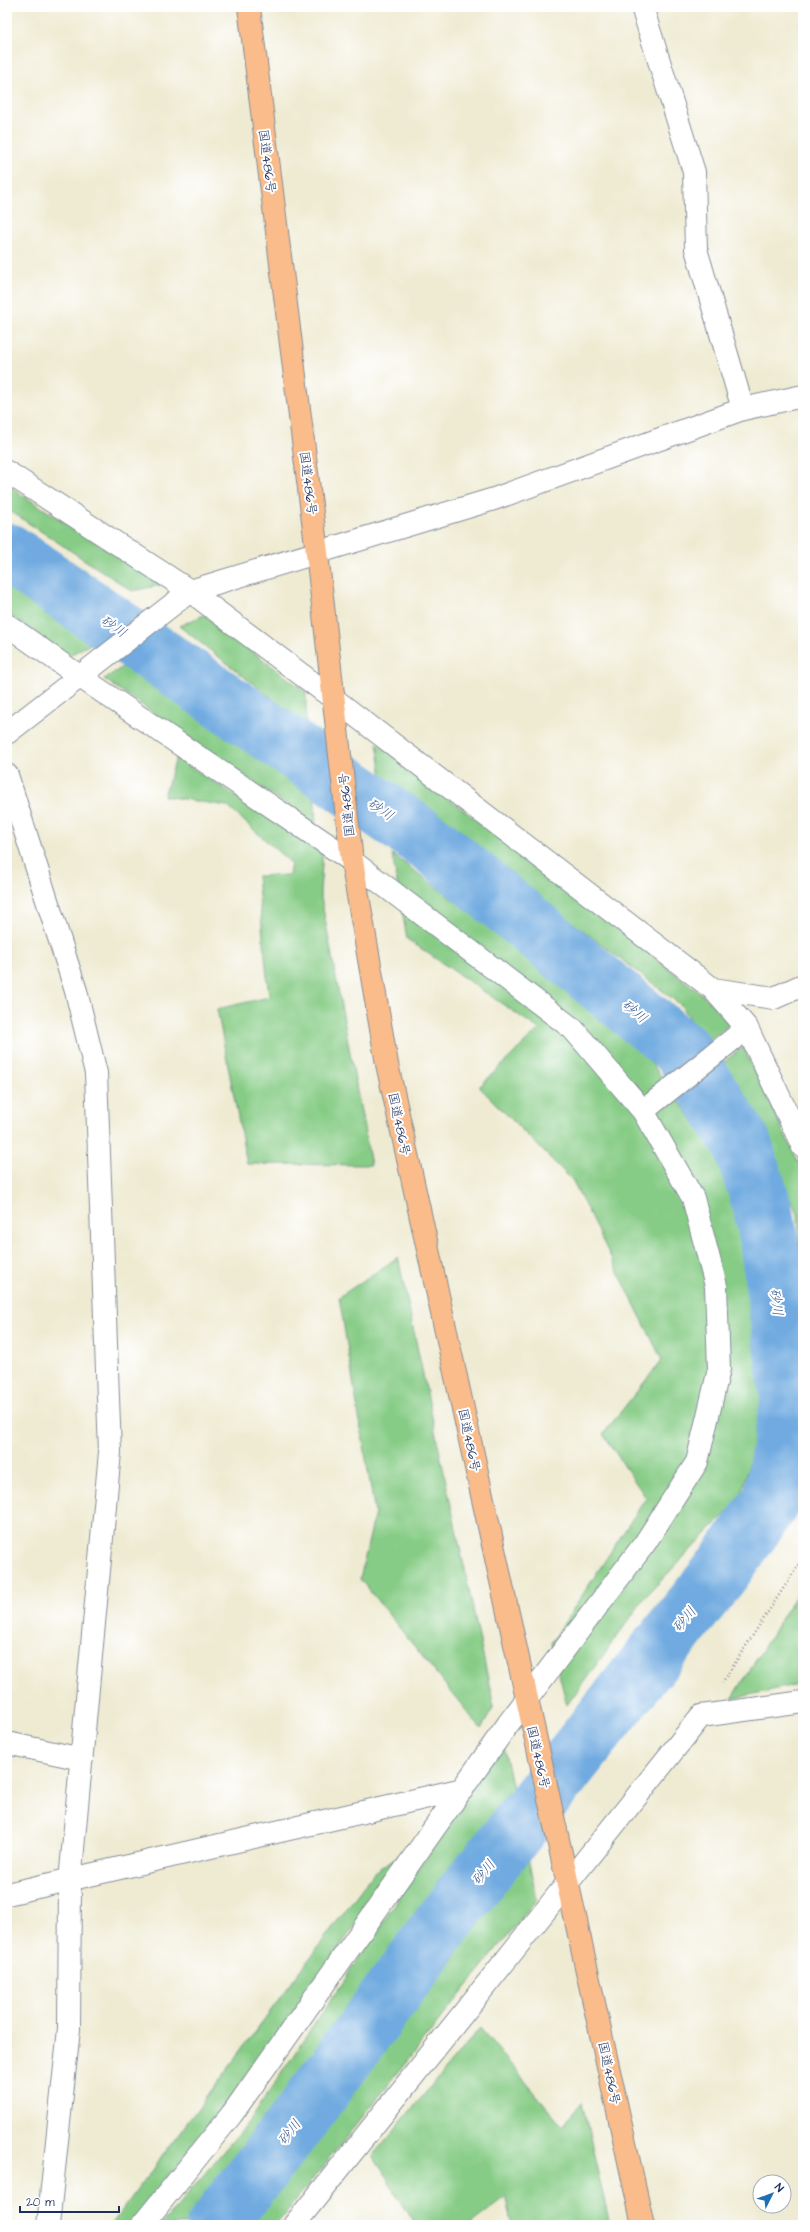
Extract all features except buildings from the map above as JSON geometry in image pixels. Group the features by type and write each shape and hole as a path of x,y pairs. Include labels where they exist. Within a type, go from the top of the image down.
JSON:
{"highway":[{"name":"国道486号","path":"249,7 318,552 352,861 387,1064 643,2225"}],"street":[{"path":"642,7 694,172 696,249 743,409"},
{"path":"7,733 78,676 190,591 494,499 743,409 803,396"},
{"path":"7,472 190,591 334,698 713,989 747,1028 803,1147"},
{"path":"7,625 78,676 352,861 573,1029 644,1111 693,1198 716,1286 719,1369 697,1462 644,1543 526,1699 232,2114 142,2225"},
{"path":"7,775 76,991 96,1073 110,1452 70,1880 69,2029 48,2225"},
{"path":"713,989 774,998 803,985"},
{"path":"644,1111 747,1028"},
{"path":"294,2225 565,1872 701,1716 803,1702"},
{"path":"7,1743 82,1759"},
{"path":"7,1894 463,1789"}],"path":[{"path":"701,1716 803,1558"}],"green space":[{"path":"7,485 161,585 132,591 7,509"},
{"path":"7,578 98,640 68,656 7,613"},
{"path":"204,615 306,692 306,725 179,626"},
{"path":"132,661 314,787 316,825 104,679"},
{"path":"377,743 705,997 730,1024 706,1043 681,1005 382,778"},
{"path":"176,758 323,851 320,892 371,1165 247,1164 217,1009 269,997 257,876 289,875 291,863 227,806 164,796"},
{"path":"392,854 627,1029 738,1183 771,1379 740,1499 647,1595 567,1705 551,1643 646,1498 603,1434 662,1360 573,1181 479,1087 539,1029 407,939"},
{"path":"743,1047 803,1172 803,1310 798,1214 720,1065"},
{"path":"398,1257 494,1707 481,1729 360,1579 375,1513 339,1297"},
{"path":"803,1584 803,1683 732,1699"},
{"path":"503,1743 537,1899 276,2225 161,2225 250,2120"},
{"path":"410,1848 226,2107 129,2225 111,2225 374,1872"},
{"path":"480,2028 563,2126 582,2102 610,2225 513,2225 506,2197 469,2225 415,2225 373,2155"}],"waterway":[{"name":"砂川","path":"7,552 433,845 683,1051 742,1143 762,1205 768,1234 790,1401 772,1500 721,1572 458,1903 301,2117 216,2225"}]}
